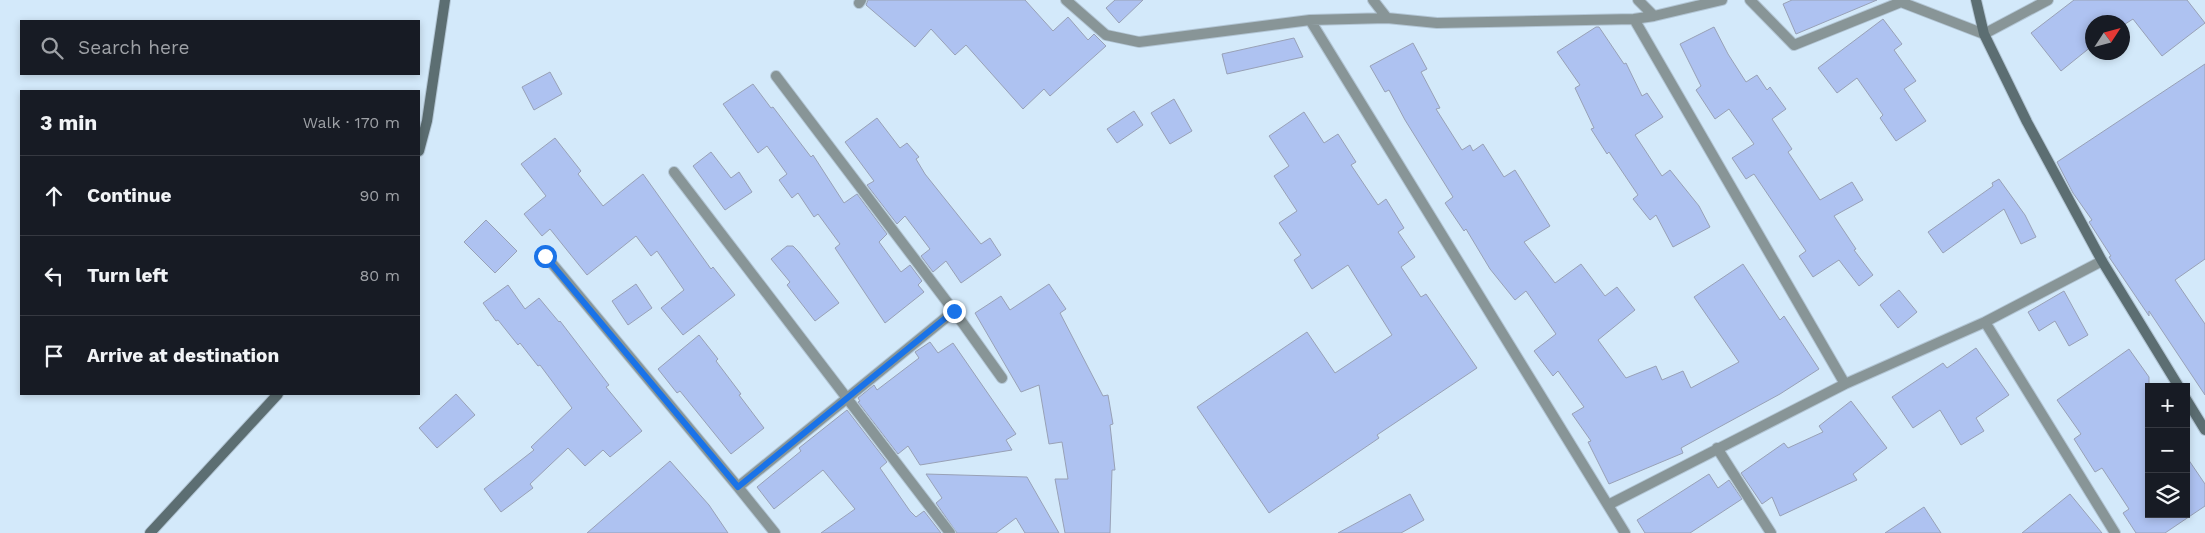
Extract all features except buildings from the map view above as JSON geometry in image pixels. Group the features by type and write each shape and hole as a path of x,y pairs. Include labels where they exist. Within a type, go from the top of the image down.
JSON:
{"main road":[{"path":"420,147 427,121 445,0"},
{"path":"1976,0 1984,34 2028,122 2102,261 2177,383"},
{"path":"150,533 277,395"},
{"path":"2190,406 2205,430"}],"street":[{"path":"1066,0 1106,35 1139,42 1310,20 1387,18 1438,23 1634,19 1722,0"},
{"path":"1373,0 1387,18"},
{"path":"1638,0 1654,16"},
{"path":"1750,0 1794,45 1900,1 1984,34 2048,0"},
{"path":"1634,19 1845,384"},
{"path":"1310,20 1625,533"},
{"path":"776,76 954,311 1002,378"},
{"path":"674,172 950,533"},
{"path":"545,256 775,533"},
{"path":"1608,505 1845,384 1985,322 2102,261"},
{"path":"738,487 954,311"},
{"path":"1985,322 2115,533"},
{"path":"1717,448 1771,533"}],"route":[{"path":"545,256 738,487 954,311"}]}
